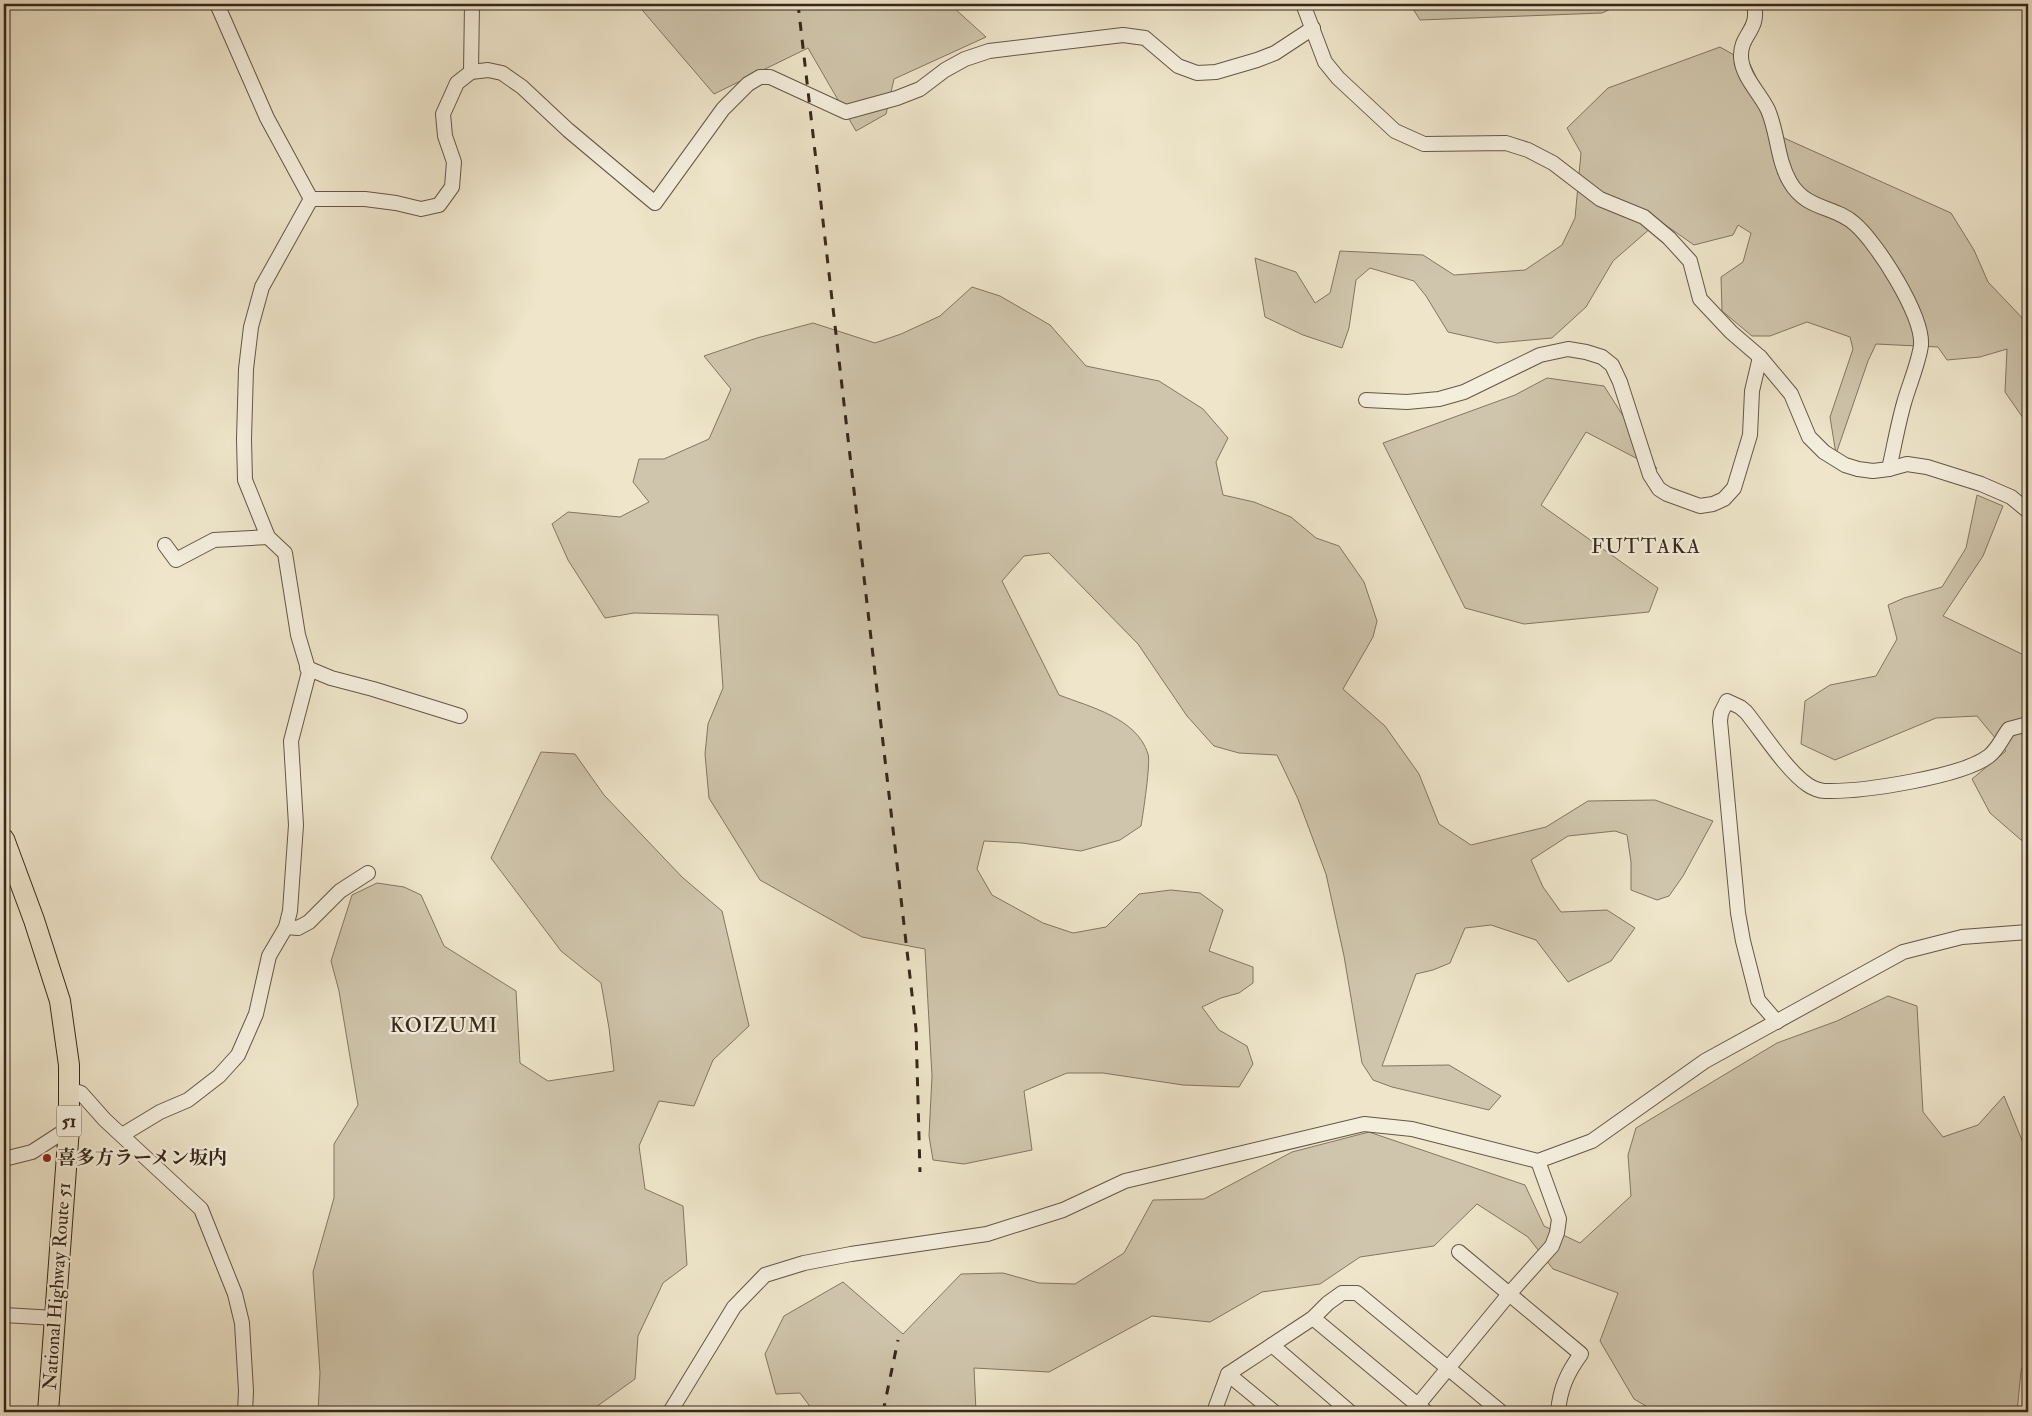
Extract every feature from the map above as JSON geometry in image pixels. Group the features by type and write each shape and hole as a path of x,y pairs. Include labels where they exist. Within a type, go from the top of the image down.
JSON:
{"highway":[{"name":"National Highway Route 51","path":"4,839 34,920 60,1001 68,1057 70,1089 69,1128 48,1412"}],"street":[{"path":"217,4 267,118 311,199"},
{"path":"472,4 472,72"},
{"path":"1303,4 1325,62 1394,132 1424,144 1506,143 1528,150 1553,163 1600,199 1644,217 1669,238 1690,261 1700,298 1731,332 1760,357 1791,394 1809,438 1824,452 1845,465 1873,471 1907,464 1927,467 1988,487 2011,497 2028,511"},
{"path":"1754,4 1757,17 1746,38 1741,54 1742,64 1752,86 1763,100 1769,113 1783,166 1789,181 1800,197 1853,222 1867,235 1880,252 1911,307 1920,333 1921,346 1903,405 1889,469"},
{"path":"311,199 365,199 396,203 421,210 439,205 452,187 454,162 445,136 443,114 457,83 472,72 488,70 502,72 522,87 568,130 655,203 723,109 748,84 760,77 770,77 846,112 897,98 920,89 958,62 989,51 1123,35 1145,38 1178,66 1198,73 1216,72 1275,53 1313,28"},
{"path":"122,1135 160,1112 188,1100 219,1076 238,1055 256,1014 269,956 286,927 290,911 296,824 291,741 308,672 298,635 285,553 268,537 245,480 244,439 248,352 262,287 311,199"},
{"path":"1366,400 1407,402 1439,399 1464,392 1540,355 1568,349 1602,357 1612,365 1620,382 1650,475 1659,490 1700,506 1713,504 1724,499 1734,488 1750,435 1752,392 1760,357"},
{"path":"165,545 176,560 214,540 268,537"},
{"path":"307,668 331,678 374,689 460,716"},
{"path":"1777,1022 1758,1000 1738,913 1720,721 1721,713 1727,701 1746,712 1792,770 1808,785 1823,792 1918,781 1962,769 1988,757 1996,749 2009,729 2028,724"},
{"path":"286,927 298,928 310,922 340,891 368,873"},
{"path":"670,1412 734,1307 765,1275 804,1263 851,1254 987,1234 1063,1210 1125,1181 1364,1124 1412,1129 1538,1161 1592,1141 1705,1061 1903,952 1962,937 2028,932"},
{"path":"70,1089 81,1093 122,1135 201,1209 235,1294 242,1322 246,1390 245,1412"},
{"path":"4,1159 32,1152 69,1128"},
{"path":"1314,1318 1419,1410 1447,1370 1510,1292 1552,1246 1557,1233 1559,1219 1538,1161"},
{"path":"1459,1252 1510,1292 1581,1354 1568,1371 1562,1386 1558,1412"},
{"path":"1214,1412 1228,1374 1314,1318 1328,1303 1342,1293 1357,1293 1447,1370 1501,1412"},
{"path":"4,1315 55,1318"},
{"path":"1272,1345 1350,1412"},
{"path":"1228,1374 1274,1412"}],"shaded area":[{"path":"637,4 956,4 953,7 986,37 894,79 886,114 856,131 808,48 714,94"},
{"path":"1410,4 1621,4 1602,13 1420,20"},
{"path":"1720,47 1750,64 1784,138 1951,213 1974,250 1988,282 2028,324 2028,425 2005,392 2007,349 1980,357 1947,360 1938,347 1876,344 1868,361 1836,454 1830,417 1853,349 1850,337 1807,322 1770,336 1752,336 1722,311 1721,277 1743,262 1751,233 1738,225 1733,235 1694,245 1654,217 1652,227 1613,261 1586,307 1552,338 1497,343 1448,332 1426,296 1414,281 1370,268 1356,280 1349,328 1342,348 1303,335 1265,317 1255,258 1296,272 1315,303 1330,293 1340,251 1423,255 1454,275 1525,270 1562,245 1575,218 1581,153 1567,128 1608,88"},
{"path":"972,287 1000,296 1050,325 1086,366 1159,381 1203,409 1228,438 1216,462 1223,495 1254,502 1291,517 1316,538 1339,546 1364,582 1377,621 1373,637 1343,689 1385,726 1419,774 1439,824 1471,845 1546,827 1588,801 1655,800 1713,821 1683,876 1669,896 1657,900 1631,890 1631,862 1627,835 1615,831 1568,836 1531,860 1543,887 1561,912 1607,910 1635,928 1611,961 1568,982 1536,940 1491,925 1465,928 1450,963 1416,974 1382,1066 1449,1065 1501,1096 1489,1110 1392,1087 1373,1080 1362,1063 1344,956 1326,874 1298,799 1277,755 1239,753 1214,746 1187,716 1138,644 1049,553 1024,556 1002,581 1059,695 1098,709 1111,716 1134,731 1142,742 1149,759 1141,826 1120,840 1081,851 1022,843 984,841 977,869 992,895 1043,923 1073,933 1106,927 1139,894 1171,890 1200,893 1223,910 1209,951 1253,967 1253,983 1239,993 1221,998 1202,1007 1219,1030 1247,1046 1253,1064 1239,1087 1183,1085 1103,1073 1067,1073 1024,1091 1032,1150 964,1164 933,1160 929,1136 932,1076 925,949 862,937 760,880 709,798 705,754 708,724 723,688 718,615 634,613 605,618 568,560 552,524 568,512 620,517 649,502 633,482 639,459 664,459 709,439 731,389 704,356 757,338 813,323 875,343 901,334 940,316"},
{"path":"1547,378 1604,386 1657,469 1586,432 1541,505 1658,588 1649,612 1524,624 1465,608 1383,443 1515,395"},
{"path":"1977,495 2003,506 1983,556 1943,616 2028,657 2028,846 1990,813 1972,779 2006,751 1977,716 1936,718 1835,760 1801,744 1805,701 1830,685 1876,676 1897,639 1888,605 1904,598 1942,587 1966,548"},
{"path":"541,752 575,754 604,795 682,877 722,911 749,1026 713,1060 694,1106 659,1101 639,1146 645,1189 683,1206 687,1265 663,1283 638,1336 635,1379 596,1407 594,1412 318,1412 320,1373 313,1272 334,1198 334,1144 358,1105 339,991 331,961 352,895 377,883 404,887 421,895 444,946 516,991 520,1063 548,1081 614,1071 601,983 561,951 491,858"},
{"path":"1888,996 1917,1006 1923,1112 1943,1137 1978,1125 2004,1096 2028,1155 2028,1350 2021,1371 2017,1412 1656,1412 1634,1399 1600,1341 1618,1293 1553,1269 1528,1237 1477,1204 1434,1246 1360,1257 1320,1284 1262,1292 1210,1322 1152,1316 1049,1372 974,1368 976,1412 814,1412 800,1393 776,1394 765,1354 784,1316 843,1282 903,1334 961,1274 1003,1273 1039,1283 1075,1284 1124,1253 1153,1200 1204,1199 1292,1152 1369,1132 1525,1185 1544,1226 1580,1243 1631,1196 1628,1155 1636,1128 1777,1043 1837,1021"}],"railway":[{"path":"798,4 916,1029 920,1172"},
{"path":"883,1412 898,1340"}],"place":[{"name":"喜多方ラーメン坂内","path":"47,1158"}],"district":[{"name":"FUTTAKA","path":"1646,546"},
{"name":"KOIZUMI","path":"444,1025"}]}
